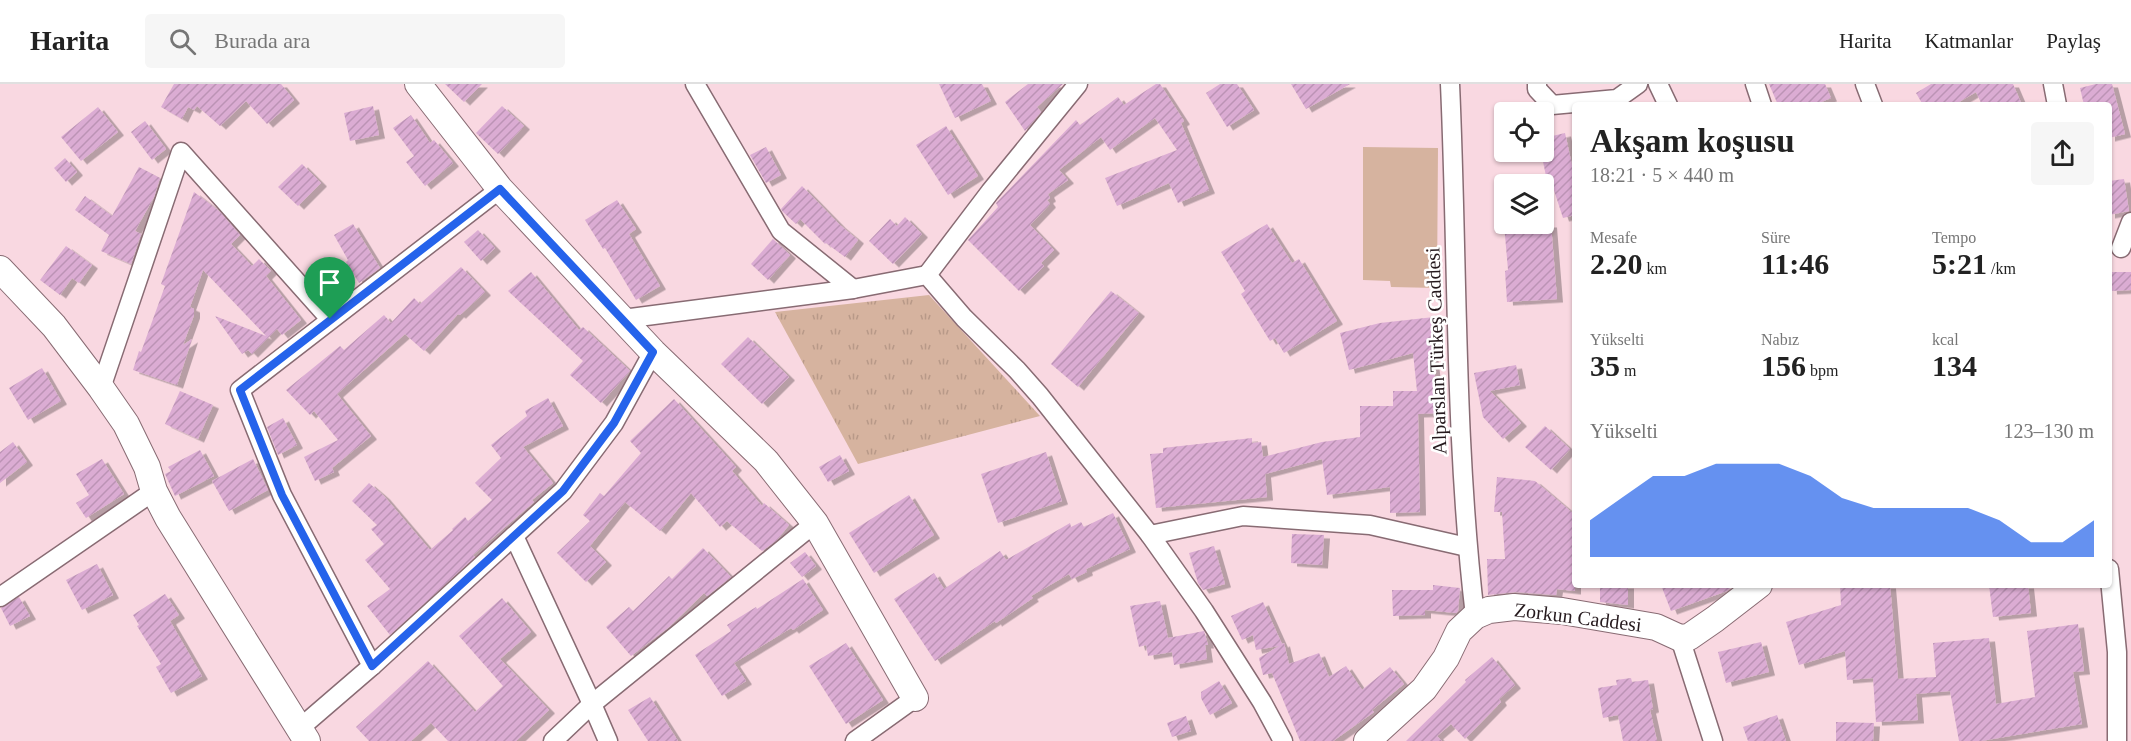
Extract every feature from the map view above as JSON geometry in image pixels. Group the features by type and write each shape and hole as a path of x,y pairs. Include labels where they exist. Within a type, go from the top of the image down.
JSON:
{"street":[{"path":"418,84 500,189 653,352 766,460 815,523 915,698 855,741"},
{"path":"695,84 781,231 853,289"},
{"path":"623,319 853,289 927,275 990,192 1078,84"},
{"name":"Alparslan Türkeş Caddesi","path":"1450,84 1459,396 1467,547 1475,616"},
{"path":"1537,84 1537,89 1552,105 1572,104"},
{"path":"1618,102 1638,84"},
{"path":"1658,84 1667,102"},
{"path":"1755,84 1761,102"},
{"path":"1864,84 1872,102"},
{"path":"2053,84 2056,102"},
{"path":"101,388 182,152 330,319"},
{"path":"372,666 282,495 240,390 500,189"},
{"path":"2120,248 2131,222"},
{"path":"0,269 54,326 126,424 168,518 304,734 372,666 563,491 614,423 653,352"},
{"path":"927,275 964,318 1017,370 1048,405 1150,535 1204,611 1262,702 1283,741"},
{"path":"0,597 154,491"},
{"path":"1150,535 1243,516 1370,525 1467,547"},
{"path":"553,741 592,704 815,523"},
{"path":"514,536 608,741"},
{"path":"2112,586 2124,652 2118,741"},
{"path":"1713,741 1680,638 1689,637 1715,619 1746,588"},
{"name":"Zorkun Caddesi","path":"1475,616 1488,610 1514,607 1562,611 1656,627 1680,638"},
{"path":"1367,741 1424,689 1446,658 1459,630 1475,616"}],"green space":[{"path":"1363,147 1438,148 1437,288 1391,287 1390,281 1363,280"},
{"path":"929,295 1040,416 858,464 775,312"}],"building":[{"path":"174,84 281,84 294,100 267,124 246,101 220,126 197,106 194,110 188,107 182,119 161,107"},
{"path":"445,84 482,84 464,102"},
{"path":"939,84 982,84 991,101 955,118"},
{"path":"1028,84 1063,84 1037,107 1041,112 1025,131 1005,102"},
{"path":"1156,84 1160,84 1184,121 1181,123 1209,190 1178,203 1169,183 1117,206 1105,178 1177,150 1155,118 1110,150 1101,137 1059,170 1068,180 1048,194 1050,198 1047,200 1050,204 1030,225 1054,250 1041,263 1044,266 1019,291 968,240 998,207 996,203 1076,120 1080,125 1118,97 1124,105"},
{"path":"1220,84 1237,84 1254,110 1227,127 1206,93"},
{"path":"1291,84 1350,84 1306,109"},
{"path":"1769,84 1825,84 1831,98 1821,102 1777,102"},
{"path":"1931,84 2013,84 2021,102 1981,102 1976,92 1959,102 1921,102 1916,93"},
{"path":"2096,84 2112,84 2125,134 2112,137 2112,102 2083,102 2080,88"},
{"path":"373,106 379,135 350,141 344,113"},
{"path":"502,106 524,126 498,154 476,133"},
{"path":"98,107 118,132 81,161 61,137"},
{"path":"411,115 430,143 434,140 453,163 425,186 406,162 414,156 393,128"},
{"path":"145,121 166,149 152,160 131,132"},
{"path":"946,126 978,176 948,195 916,145"},
{"path":"1565,133 1572,165 1572,216 1563,218 1554,190 1554,174 1546,174 1543,162 1554,162 1554,136"},
{"path":"766,147 781,175 766,183 750,155"},
{"path":"65,158 77,172 66,182 54,168"},
{"path":"302,164 321,183 298,206 278,187"},
{"path":"139,167 160,178 154,197 135,231 141,234 131,264 101,251 109,235 75,210 85,196 112,216"},
{"path":"2124,179 2129,211 2112,214 2112,181"},
{"path":"802,186 858,240 845,257 825,244 800,219 796,224 781,209"},
{"path":"194,192 219,211 240,235 231,244 252,266 259,259 271,271 266,276 301,320 282,335 277,329 252,354 248,350 242,354 215,316 266,336 203,270 190,307 194,309 194,315 183,345 192,339 177,385 133,370 165,286 161,284"},
{"path":"617,200 636,229 629,234 660,286 636,300 605,248 603,249 585,220"},
{"path":"905,217 922,234 893,264 869,241 890,219 897,226"},
{"path":"353,224 380,268 359,283 346,262 348,260 334,235"},
{"path":"1267,224 1292,263 1299,259 1337,321 1284,353 1275,338 1270,341 1241,294 1245,291 1221,252"},
{"path":"478,230 495,248 481,261 464,242"},
{"path":"1505,234 1552,234 1557,299 1507,302 1505,271 1508,270"},
{"path":"773,239 790,255 768,280 751,264"},
{"path":"66,246 92,265 79,283 72,278 60,295 40,280"},
{"path":"461,267 485,292 460,315 458,314 424,351 405,334 337,394 371,436 332,468 334,472 315,481 304,457 338,440 314,411 310,415 286,390 340,346 344,350 384,315 391,323 414,298 420,304"},
{"path":"531,272 579,330 583,327 630,371 601,403 570,375 583,361 508,291"},
{"path":"2112,272 2131,272 2131,290 2112,291"},
{"path":"1111,291 1139,313 1078,387 1051,364"},
{"path":"1434,317 1437,344 1431,344 1439,413 1418,414 1420,512 1390,513 1390,487 1327,495 1322,459 1265,474 1267,497 1156,508 1150,454 1163,453 1163,448 1252,438 1252,443 1261,442 1263,457 1322,442 1360,437 1360,406 1393,406 1393,391 1417,391 1413,353 1349,370 1340,333 1380,323"},
{"path":"748,337 789,377 762,404 721,364"},
{"path":"1516,365 1520,385 1490,391 1521,423 1503,439 1483,417 1474,373"},
{"path":"42,368 61,401 28,420 9,388"},
{"path":"180,391 213,405 198,439 165,424"},
{"path":"548,398 563,426 523,447 553,483 473,555 475,557 390,635 367,606 390,589 365,560 384,544 371,529 377,525 352,501 369,483 384,496 430,550 465,517 468,521 492,500 475,483 501,458 491,445 527,416 525,411"},
{"path":"674,399 736,467 732,471 762,506 764,503 789,525 777,540 762,551 727,521 720,527 691,493 660,531 625,502 590,546 606,562 586,582 557,553 590,521 583,515 600,493 604,496 641,453 630,441"},
{"path":"283,418 297,445 278,455 267,427"},
{"path":"1545,426 1570,449 1551,470 1525,447"},
{"path":"13,442 27,462 0,483 0,452"},
{"path":"200,450 214,476 175,496 165,474 171,471 168,467"},
{"path":"1046,452 1062,501 998,523 981,474"},
{"path":"840,455 849,471 828,482 819,467"},
{"path":"102,459 124,494 86,518 76,503 89,495 76,474"},
{"path":"253,459 268,490 229,511 212,481"},
{"path":"1497,477 1535,481 1572,512 1572,588 1575,588 1575,591 1557,589 1556,595 1515,592 1488,595 1487,559 1505,559 1502,512 1494,512"},
{"path":"909,495 934,535 874,573 849,533"},
{"path":"1113,513 1130,549 1086,569 1087,572 1072,579 1069,574 1031,596 1033,598 935,661 894,599 934,573 944,589 1000,551 1006,560 1070,523 1071,527 1081,522 1084,527"},
{"path":"1292,534 1324,535 1322,565 1291,563"},
{"path":"1214,546 1225,584 1203,590 1198,583 1189,553"},
{"path":"703,548 731,577 707,596 704,593 669,627 631,656 606,627 629,607 633,611 669,576 672,579"},
{"path":"805,552 816,566 802,577 790,563"},
{"path":"97,564 113,595 82,610 66,580"},
{"path":"803,579 823,610 793,630 791,628 734,663 746,681 722,696 695,655 731,631 727,625 756,607 757,609"},
{"path":"1433,585 1460,588 1456,613 1425,610 1425,615 1393,616 1392,590 1433,590"},
{"path":"1600,588 1628,588 1628,605 1600,602"},
{"path":"1662,588 1730,588 1727,591 1671,611"},
{"path":"1840,588 1890,588 1898,679 1936,677 1933,643 1989,638 1996,704 2035,697 2027,631 2078,624 2084,671 2073,672 2082,724 1981,741 1959,741 1950,691 1916,694 1918,720 1876,722 1873,678 1847,680 1845,651 1799,665 1786,622 1841,605"},
{"path":"1989,588 2028,588 2031,613 1993,617"},
{"path":"165,594 179,615 170,621 202,676 171,693 156,667 161,664 137,626 139,625 133,615"},
{"path":"19,597 30,616 10,626 1,608"},
{"path":"502,598 531,632 500,659 549,710 516,741 448,741 431,723 411,741 369,741 356,727 428,661 475,712 503,686 459,636"},
{"path":"1160,601 1168,638 1204,631 1208,645 1205,645 1207,659 1174,665 1172,652 1148,656 1146,645 1139,647 1130,606"},
{"path":"1263,602 1282,644 1284,643 1289,664 1319,653 1329,677 1346,666 1362,690 1390,667 1404,684 1372,710 1374,712 1333,741 1300,741 1272,673 1263,675 1259,658 1279,646 1256,650 1253,635 1242,640 1231,616"},
{"path":"1761,642 1769,672 1726,683 1718,652"},
{"path":"846,643 883,700 846,724 809,666"},
{"path":"1492,657 1515,685 1499,699 1501,702 1465,739 1451,724 1437,736 1442,741 1406,741 1466,682 1465,680"},
{"path":"1631,678 1632,682 1648,680 1653,709 1650,710 1657,741 1623,741 1618,715 1603,718 1598,688 1617,685 1616,680"},
{"path":"1219,681 1232,703 1210,715 1201,698 1201,692"},
{"path":"650,697 678,741 648,741 628,710"},
{"path":"1777,715 1786,741 1748,741 1743,727"},
{"path":"1186,716 1191,731 1172,737 1167,723"},
{"path":"1836,722 1874,723 1873,741 1836,741"}],"route":[{"path":"500,189 653,352 614,423 563,491 372,666 282,495 240,390 330,319 500,189"}]}
